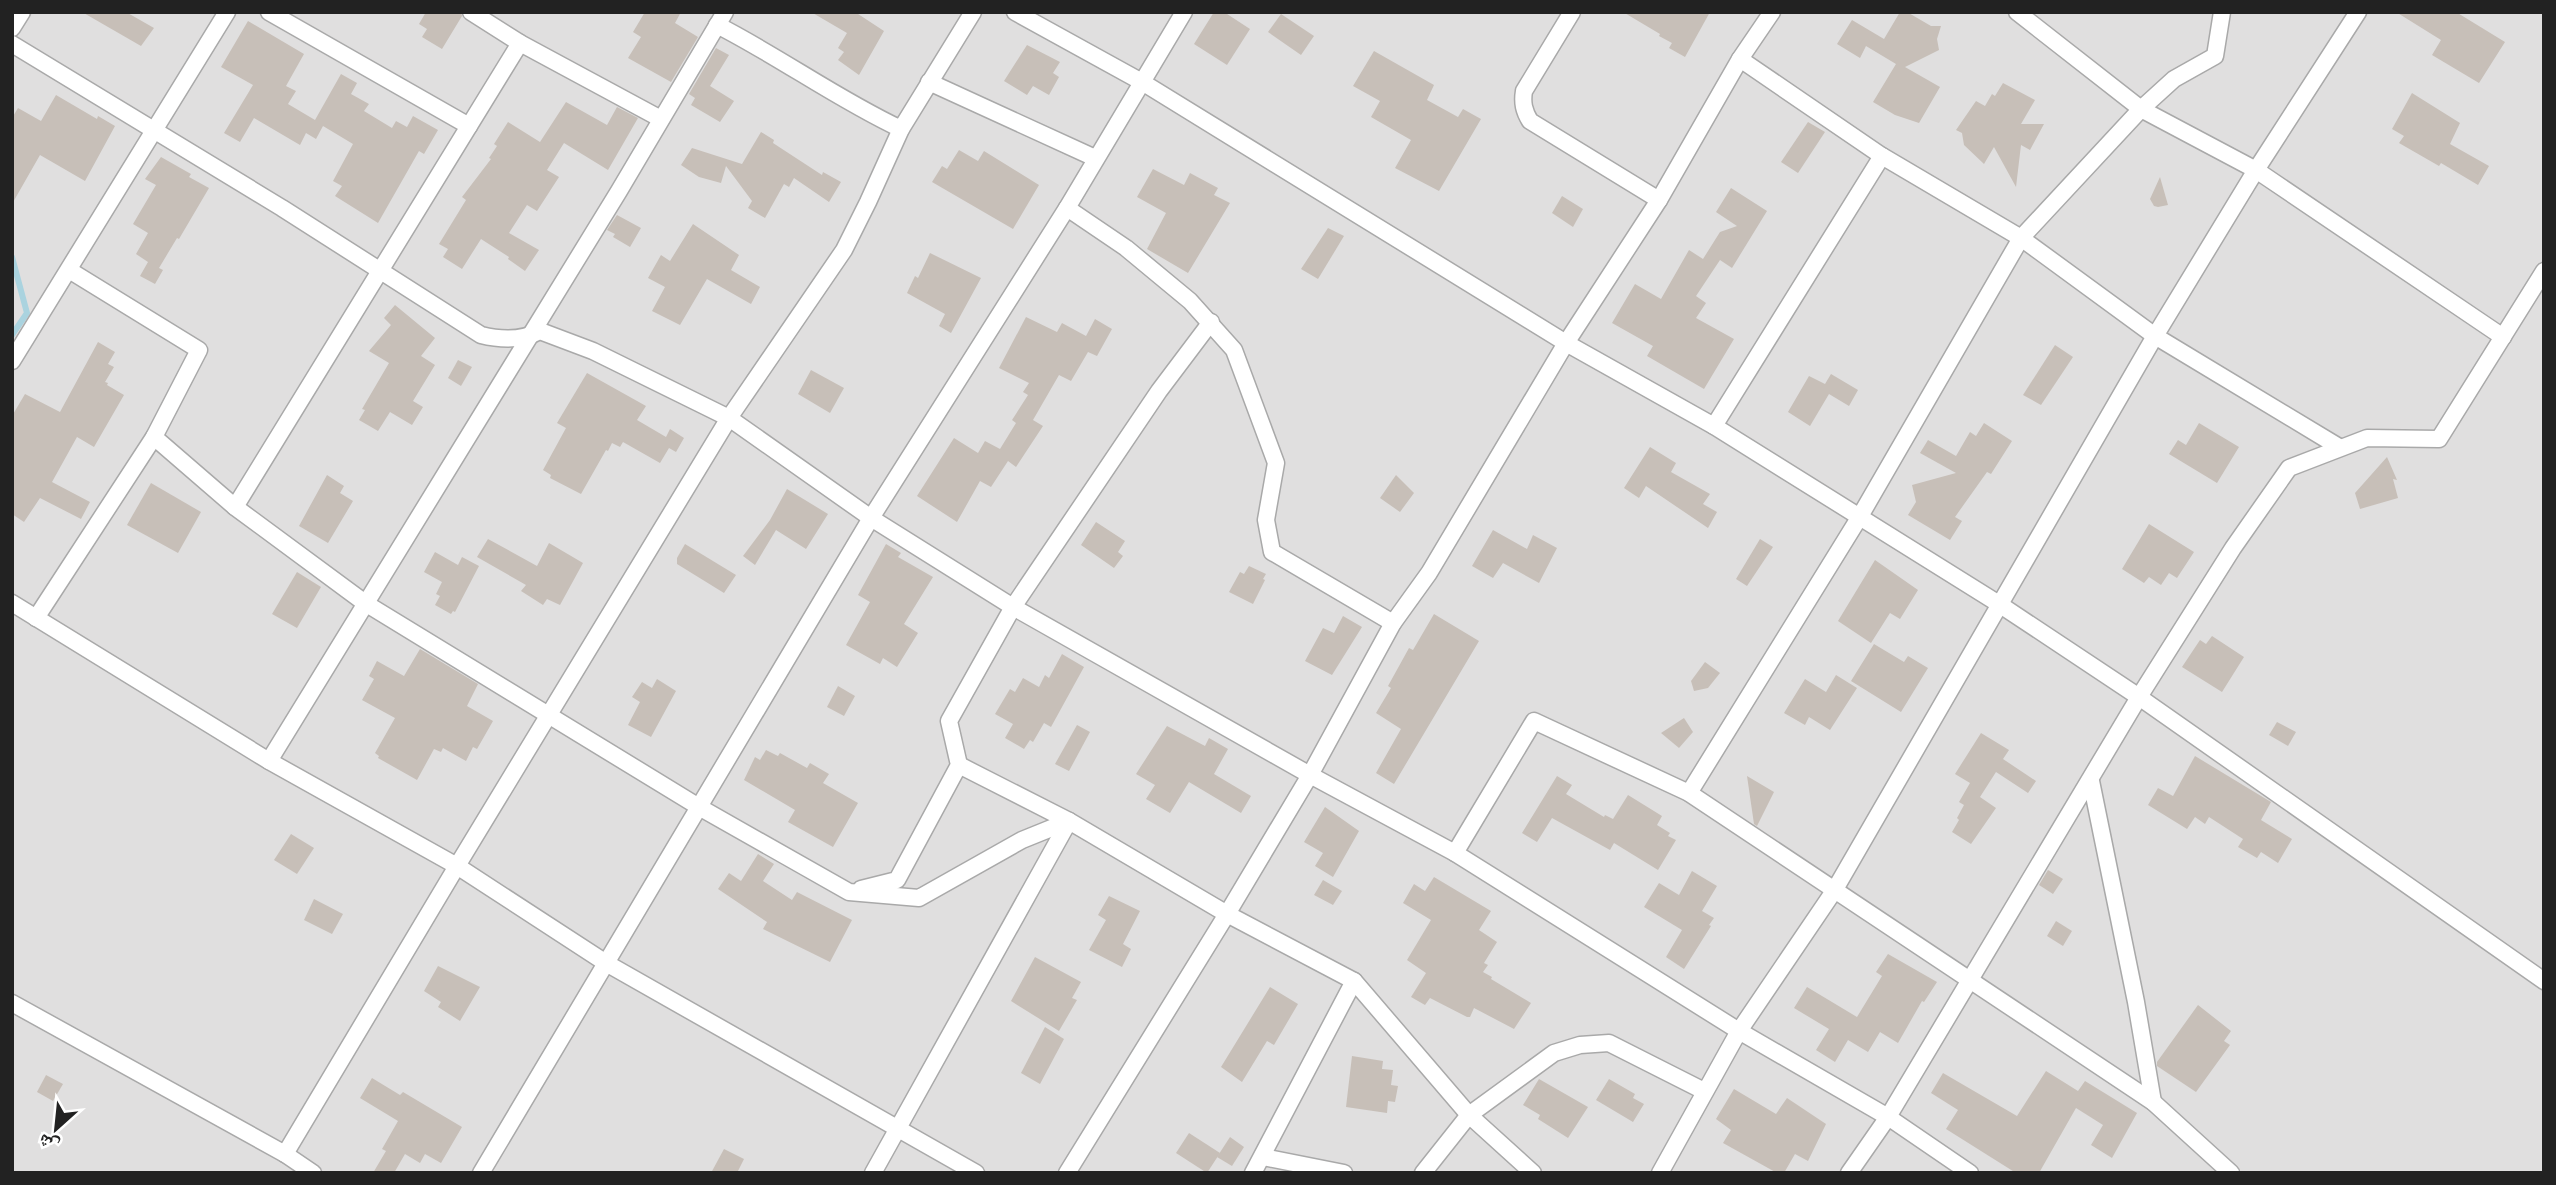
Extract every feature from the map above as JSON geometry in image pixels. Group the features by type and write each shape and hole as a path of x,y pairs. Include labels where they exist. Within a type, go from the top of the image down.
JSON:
{"street":[{"path":"12,28 22,12"},
{"path":"12,361 227,12"},
{"path":"269,12 469,127"},
{"path":"471,12 520,43 661,119"},
{"path":"285,1154 729,418 844,250 901,129 973,12"},
{"path":"1015,12 1142,82 1566,343 1714,425 1999,604 2139,697 2544,981"},
{"path":"481,1173 871,517 1067,208 1184,12"},
{"path":"1572,12 1524,91 1525,113 1530,121 1659,200"},
{"path":"1068,1173 1310,775 1393,623 1429,573 1566,343 1659,200 1740,59 1772,12"},
{"path":"2017,12 2141,109 2256,170 2503,337"},
{"path":"1689,793 1859,518 2021,238 2141,109 2174,79 2215,56 2221,12"},
{"path":"1660,1173 1739,1031 1834,891 2155,336 2256,170 2358,12"},
{"path":"268,761 721,18 865,112 901,129"},
{"path":"235,507 520,43"},
{"path":"12,44 382,271 481,335 497,339 527,338 540,331 560,337 729,418 871,517 1013,607 1310,775 1455,853 1739,1031 1888,1117 1970,1173"},
{"path":"1740,59 1882,156 2021,238 2155,336 2339,447"},
{"path":"929,82 1095,158"},
{"path":"1714,425 1882,156"},
{"path":"1067,208 1126,248 1211,322 1234,350 1276,463 1266,520 1272,552 1393,623"},
{"path":"36,618 154,437 199,350 69,270"},
{"path":"1849,1173 1888,1117 2139,697 2233,548 2289,468 2367,438 2439,439 2544,271"},
{"path":"849,892 897,880 959,765 949,721 1013,607 1158,391 1211,322"},
{"path":"154,437 235,507 365,603 699,807 849,892 919,898 1023,840 1069,821"},
{"path":"12,603 268,761 457,866 606,963 976,1173"},
{"path":"1455,853 1534,721 1689,793 2153,1102 2231,1173"},
{"path":"959,765 1069,821 1227,914 1354,981 1469,1115 1533,1173"},
{"path":"2091,781 2136,1002 2153,1102"},
{"path":"873,1173 1069,821"},
{"path":"1253,1173 1354,981"},
{"path":"12,1003 285,1154 313,1173"},
{"path":"1423,1173 1469,1115 1554,1053 1580,1045 1609,1043 1704,1091"},
{"path":"1262,1157 1344,1173"}],"shaded area":[{"path":"12,12 2544,12 2544,1173 12,1173"}],"building":[{"path":"82,12 126,12 154,28 141,46"},
{"path":"426,12 461,12 462,16 442,49 422,37 427,29 419,24"},
{"path":"645,12 681,12 675,23 698,37 671,82 628,58 641,37 633,32"},
{"path":"811,12 855,12 884,31 859,75 838,60 844,52 838,48 847,33"},
{"path":"1214,12 1224,12 1250,29 1227,65 1194,44"},
{"path":"1623,12 1710,12 1685,57 1669,48 1672,43 1659,36 1660,34"},
{"path":"1900,12 1907,12 1931,26 1941,26 1937,39 1939,50 1905,67 1940,87 1919,123 1895,115 1873,102 1896,64 1866,46 1860,58 1837,44 1852,20 1884,39"},
{"path":"2396,12 2456,12 2505,42 2479,83 2432,55 2441,40"},
{"path":"1281,14 1314,36 1301,55 1268,32"},
{"path":"248,21 304,54 286,86 296,91 288,104 315,120 341,74 357,83 351,94 369,104 364,111 392,128 396,121 407,127 413,116 438,130 424,154 419,151 378,223 335,196 342,186 333,181 353,144 323,126 316,139 306,133 300,145 254,118 240,142 224,133 253,85 221,67"},
{"path":"1027,45 1060,62 1053,73 1059,77 1049,95 1033,86 1027,95 1004,81"},
{"path":"716,48 729,55 710,86 734,101 720,122 691,105 695,98 689,94"},
{"path":"1374,51 1434,85 1427,100 1458,117 1463,109 1481,119 1439,191 1395,168 1411,140 1371,117 1380,101 1353,86"},
{"path":"2003,83 2035,100 2021,124 2044,124 2030,150 2021,145 2016,187 1994,147 1984,164 1964,145 1962,133 1956,130 1976,101 1985,106"},
{"path":"2412,93 2460,123 2450,144 2489,166 2478,185 2399,143 2404,136 2392,129"},
{"path":"56,95 97,119 98,116 115,126 85,181 40,155 12,204 12,118 18,108 41,121"},
{"path":"566,102 607,125 617,107 638,118 608,170 564,143 547,170 559,177 537,211 527,205 509,233 539,250 525,271 481,239 462,269 443,257 448,249 439,244 466,200 462,197 491,159 489,158 497,146 494,144 508,122 540,142"},
{"path":"1808,122 1825,132 1798,173 1781,162"},
{"path":"761,132 822,175 823,172 841,182 829,202 794,178 789,187 784,184 765,218 748,208 752,201 726,166 721,183 699,177 681,165 692,148 742,164"},
{"path":"959,150 978,161 984,151 1039,185 1013,229 932,182 942,166 947,169"},
{"path":"161,157 209,188 159,268 163,270 155,284 140,276 148,262 136,254 148,233 133,224 156,185 145,179"},
{"path":"1153,169 1184,185 1190,173 1218,188 1214,195 1230,203 1188,273 1147,249 1166,213 1137,197"},
{"path":"2160,177 2168,205 2158,207 2154,206 2150,199"},
{"path":"1731,188 1767,211 1732,268 1720,260 1696,296 1706,303 1696,318 1734,339 1704,389 1647,356 1653,346 1612,323 1635,284 1661,299 1689,250 1703,259 1720,232 1737,226 1716,212"},
{"path":"1562,196 1583,209 1573,227 1552,213"},
{"path":"617,215 641,228 630,247 607,230"},
{"path":"693,224 739,255 731,270 760,287 751,304 707,279 680,325 652,311 665,287 648,278 661,255 670,261"},
{"path":"1328,228 1344,236 1318,279 1301,269"},
{"path":"930,253 981,278 951,333 939,326 945,314 907,293"},
{"path":"395,305 435,338 421,356 435,365 413,401 423,407 412,425 390,412 378,431 359,420 365,410 362,409 389,363 369,351 391,325 384,318"},
{"path":"1026,317 1057,332 1062,323 1086,336 1095,319 1112,329 1097,356 1088,352 1071,381 1059,375 1033,420 1043,426 1016,467 1008,461 991,487 980,481 957,522 917,496 954,438 978,453 985,441 1000,449 1016,423 1012,420 1028,395 1023,392 1029,383 999,368"},
{"path":"98,342 115,352 108,364 114,367 105,382 124,395 94,447 77,437 52,482 90,502 81,519 40,498 24,522 12,514 12,416 25,394 60,412"},
{"path":"2055,345 2073,357 2041,405 2023,395"},
{"path":"458,360 472,367 461,386 448,378"},
{"path":"811,370 844,388 830,413 798,394"},
{"path":"587,373 646,406 637,420 666,437 670,429 684,438 676,452 669,448 660,463 623,442 620,447 612,443 581,494 550,478 551,475 543,470 566,428 557,423"},
{"path":"1831,374 1858,390 1849,406 1829,394 1810,426 1788,412 1809,376 1825,384"},
{"path":"1984,423 2012,441 1991,474 1987,472 1955,517 1962,521 1950,540 1908,515 1916,502 1912,485 1956,473 1920,453 1928,440 1956,456 1970,432 1976,436"},
{"path":"2199,423 2239,447 2217,483 2169,454 2178,440 2186,445"},
{"path":"1650,447 1676,463 1671,472 1710,494 1703,504 1717,512 1708,528 1646,486 1639,498 1624,488"},
{"path":"2387,457 2397,480 2393,479 2398,498 2360,509 2355,493"},
{"path":"327,475 344,486 340,493 353,501 328,543 299,526"},
{"path":"1396,475 1414,493 1400,512 1380,498"},
{"path":"151,483 201,512 178,553 127,525"},
{"path":"787,489 828,514 806,549 776,530 755,565 743,556 770,520"},
{"path":"1096,522 1125,541 1118,552 1123,556 1114,568 1081,545"},
{"path":"2149,524 2194,552 2177,578 2169,573 2161,585 2149,577 2144,583 2122,569"},
{"path":"1493,530 1527,549 1533,535 1557,548 1539,583 1503,563 1493,578 1472,566"},
{"path":"488,539 537,566 549,543 583,563 560,605 547,599 543,605 521,591 526,585 477,557"},
{"path":"1760,539 1773,547 1747,586 1736,579"},
{"path":"685,544 736,575 724,593 677,564 677,558"},
{"path":"886,544 901,553 898,557 933,577 904,624 918,633 897,667 883,658 880,664 846,645 870,602 858,595"},
{"path":"435,552 458,565 462,557 479,566 455,612 451,614 435,605 440,596 436,594 442,582 424,572"},
{"path":"1875,560 1918,590 1900,619 1890,613 1871,643 1838,621"},
{"path":"1249,566 1266,574 1253,604 1229,592 1240,572 1244,574"},
{"path":"297,572 321,587 297,628 272,614"},
{"path":"1434,614 1479,641 1394,784 1376,773 1401,729 1376,713 1409,648 1413,650"},
{"path":"1343,616 1362,627 1332,675 1305,661 1323,628 1334,633"},
{"path":"2212,636 2244,657 2222,692 2182,667 2200,640 2206,644"},
{"path":"1874,644 1904,662 1908,656 1928,668 1901,712 1851,681"},
{"path":"420,649 478,684 467,706 493,721 477,749 473,747 466,761 443,748 441,752 434,749 417,780 378,758 375,753 395,718 362,700 374,679 369,676 377,661 404,676"},
{"path":"1062,654 1084,667 1051,727 1044,723 1033,742 1030,740 1024,749 1005,738 1013,724 995,714 1010,689 1015,692 1023,678 1039,687 1045,675 1049,678"},
{"path":"1705,662 1720,673 1708,688 1694,691 1691,681"},
{"path":"1836,675 1857,688 1830,730 1809,717 1805,725 1784,713 1805,679 1826,692"},
{"path":"657,679 676,691 651,737 628,725 640,702 632,697 642,682 652,688"},
{"path":"838,686 855,696 844,716 827,707"},
{"path":"1684,718 1693,732 1679,748 1661,733"},
{"path":"2277,722 2296,732 2288,746 2269,735"},
{"path":"1077,725 1090,732 1069,771 1055,764"},
{"path":"1167,726 1205,746 1209,738 1228,749 1214,774 1251,796 1241,813 1189,782 1170,813 1146,799 1155,785 1136,774"},
{"path":"1981,733 2009,750 2003,759 2036,781 2028,793 1996,772 1980,797 1996,808 1971,844 1952,832 1964,805 1959,802 1970,783 1955,774"},
{"path":"766,750 778,756 780,753 807,768 810,763 829,774 823,783 858,803 833,847 788,822 795,810 744,780 755,757 760,760"},
{"path":"2195,756 2271,802 2261,820 2292,839 2278,863 2261,852 2257,858 2238,847 2243,839 2209,817 2205,824 2195,817 2187,829 2148,805 2158,788 2173,796"},
{"path":"1557,776 1572,785 1566,794 1604,817 1605,815 1613,819 1628,795 1662,816 1657,825 1676,840 1658,870 1614,843 1610,850 1552,818 1537,842 1522,833"},
{"path":"1747,776 1774,792 1757,826 1754,824"},
{"path":"1325,807 1359,831 1333,877 1315,866 1323,853 1304,842"},
{"path":"291,834 314,848 297,874 274,860"},
{"path":"758,854 774,864 763,881 792,900 797,892 852,920 830,962 763,929 767,922 718,889 729,873 741,881"},
{"path":"2048,870 2063,879 2053,894 2039,885"},
{"path":"1692,871 1717,886 1702,911 1714,918 1709,925 1711,926 1684,969 1666,957 1682,930 1644,907 1659,883 1679,895"},
{"path":"1434,877 1491,911 1479,930 1497,942 1484,963 1488,965 1483,972 1531,1003 1514,1029 1474,1008 1470,1017 1467,1017 1430,998 1425,1005 1411,997 1426,973 1407,960 1431,920 1403,903 1414,884 1425,891"},
{"path":"1323,880 1342,891 1333,905 1314,895"},
{"path":"1109,896 1140,911 1123,944 1131,949 1122,967 1089,950 1106,920 1098,915"},
{"path":"314,899 343,914 332,934 304,920"},
{"path":"2056,921 2072,931 2063,946 2047,936"},
{"path":"1888,954 1937,982 1924,1002 1922,1001 1898,1043 1880,1032 1868,1052 1848,1040 1835,1062 1816,1050 1829,1029 1794,1008 1807,987 1857,1017 1882,976 1876,972"},
{"path":"1035,957 1081,982 1072,998 1077,1000 1059,1031 1011,1001"},
{"path":"438,966 480,987 460,1021 438,1007 441,1002 424,991"},
{"path":"1270,987 1298,1004 1274,1045 1267,1041 1242,1082 1221,1067"},
{"path":"2198,1005 2231,1031 2224,1041 2230,1045 2196,1092 2157,1066 2157,1062"},
{"path":"1045,1027 1064,1039 1040,1084 1021,1073"},
{"path":"1352,1056 1383,1061 1382,1069 1393,1070 1391,1085 1398,1086 1395,1102 1388,1101 1387,1113 1346,1107"},
{"path":"2046,1071 2078,1091 2085,1081 2137,1113 2112,1158 2091,1145 2103,1125 2076,1108 2039,1173 2016,1173 1946,1129 1958,1110 1931,1093 1943,1073 2017,1116"},
{"path":"46,1075 63,1084 53,1101 37,1092"},
{"path":"372,1078 400,1095 403,1092 462,1127 441,1163 425,1154 420,1163 405,1154 394,1173 373,1173 386,1151 382,1149 398,1121 360,1098"},
{"path":"1539,1079 1588,1107 1568,1138 1538,1119 1540,1115 1523,1105"},
{"path":"1609,1079 1635,1094 1633,1098 1644,1104 1633,1122 1596,1100"},
{"path":"1734,1089 1776,1114 1787,1098 1826,1124 1808,1161 1795,1154 1784,1173 1777,1173 1723,1143 1731,1130 1716,1119"},
{"path":"1189,1133 1220,1153 1207,1173 1176,1153"},
{"path":"1230,1137 1244,1147 1232,1166 1217,1157"},
{"path":"724,1149 744,1159 737,1173 711,1173"}],"waterway":[{"path":"12,257 27,313 12,335"}]}
